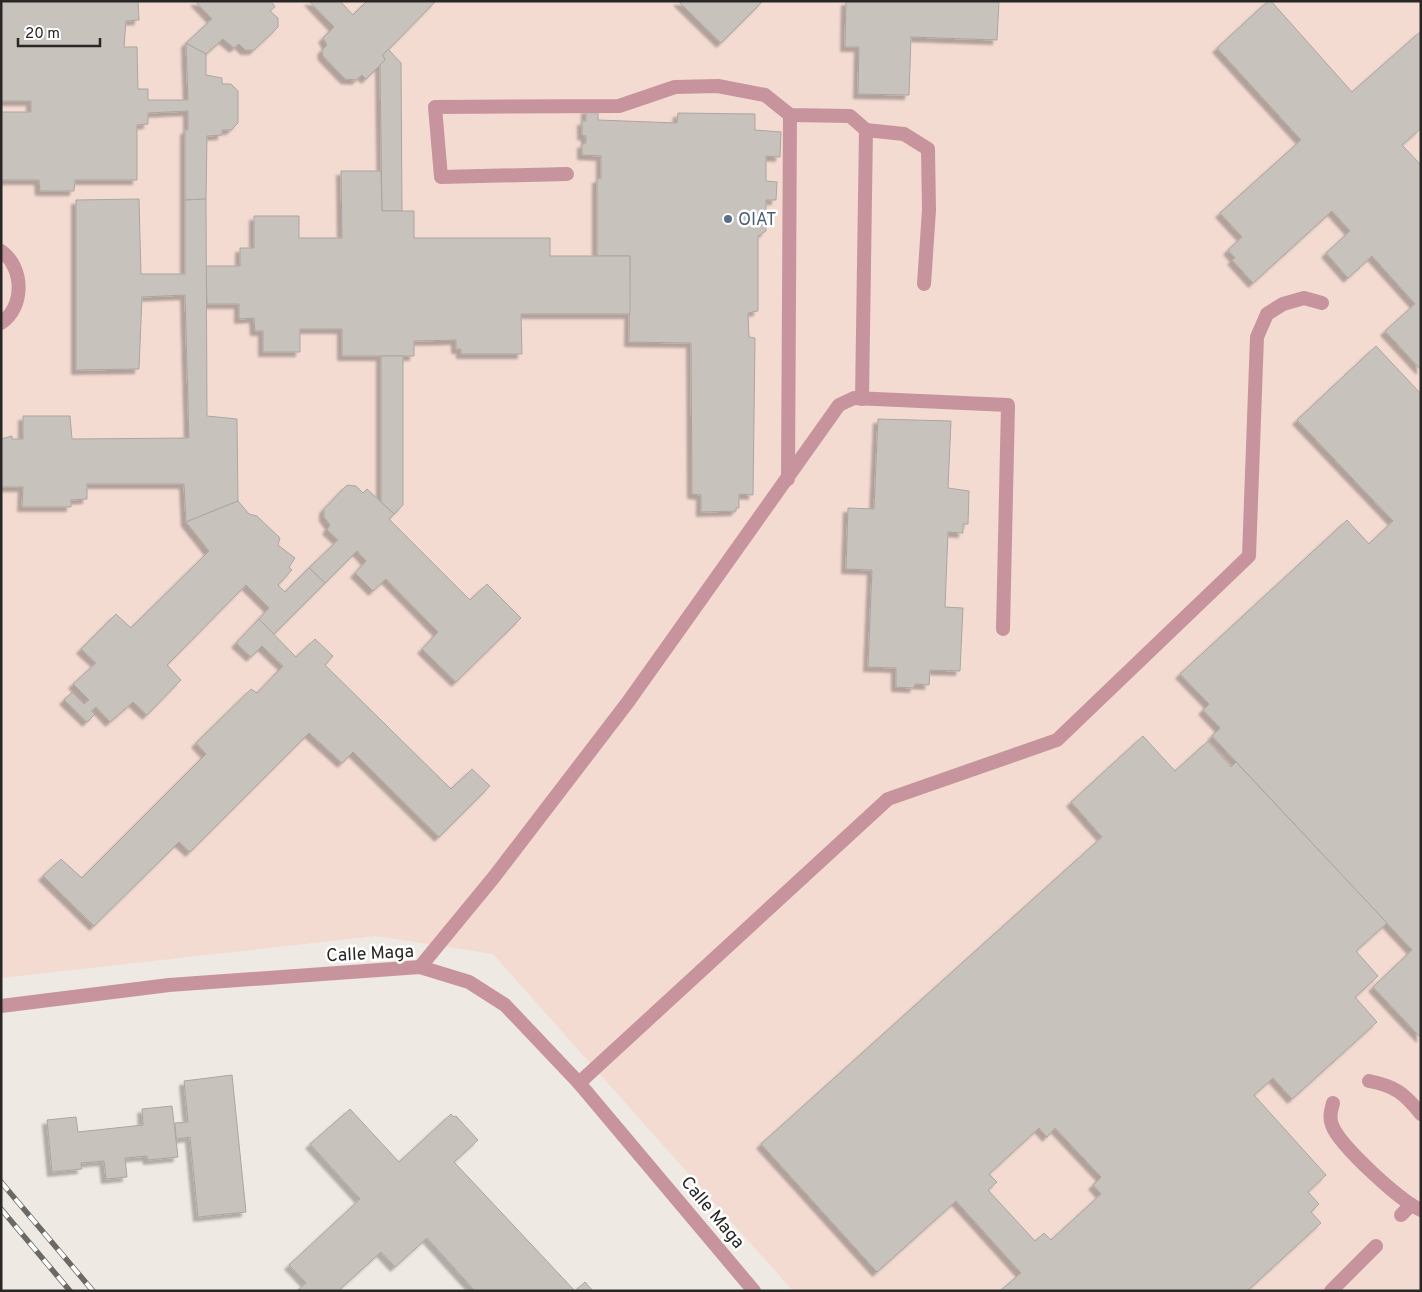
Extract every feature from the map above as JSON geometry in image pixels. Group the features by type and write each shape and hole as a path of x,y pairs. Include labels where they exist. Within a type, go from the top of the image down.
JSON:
{"street":[{"path":"567,174 441,177 435,107 619,106 675,88 718,86 765,95 790,115 850,116 866,130 904,134 928,150 929,210 924,284"},
{"path":"788,480 790,115"},
{"path":"862,399 866,130"},
{"path":"1,251 7,255 16,270 20,289 15,306 1,323"},
{"path":"579,1083 888,799 1057,740 1249,556 1257,337 1266,314 1283,304 1304,298 1322,303"},
{"path":"420,967 494,877 628,702 788,480 838,405 854,398 1008,405 1003,629"},
{"name":"Calle Maga","path":"1,1006 169,985 420,967 469,982 505,1005 579,1083 754,1291"},
{"path":"1369,1081 1390,1085 1411,1102 1421,1114"},
{"path":"1333,1103 1330,1115 1339,1137 1411,1210"},
{"path":"1331,1291 1376,1246"}],"shaded area":[{"path":"1,1 1421,1 1421,1291 793,1291 493,954 376,936 1,978"}],"building":[{"path":"1,1 138,1 139,20 126,21 124,47 137,47 138,89 148,89 148,100 188,100 186,43 206,54 206,75 222,78 222,84 231,84 238,91 238,123 231,130 222,130 222,135 207,136 206,199 185,200 185,130 188,130 188,111 148,113 148,124 137,125 137,180 75,180 74,191 40,191 39,180 1,180 1,112 31,112 31,101 1,101"},
{"path":"195,1 271,1 275,7 270,11 278,18 278,27 254,50 245,50 239,44 234,48 223,39 206,54 186,43 212,19"},
{"path":"309,1 340,1 353,15 367,1 436,1 383,55 385,60 366,79 362,75 356,80 345,79 323,56 322,50 327,45 323,38 334,27"},
{"path":"678,1 763,1 721,43"},
{"path":"846,1 999,1 997,40 911,37 909,95 858,94 859,47 845,47"},
{"path":"1268,1 1271,1 1352,92 1421,31 1421,128 1402,145 1421,165 1421,370 1385,331 1415,304 1372,256 1348,278 1326,253 1350,231 1332,211 1253,283 1232,260 1235,258 1228,250 1242,237 1220,213 1301,140 1217,48"},
{"path":"388,49 401,63 402,211 382,211 380,65 385,60 383,55"},
{"path":"586,109 598,110 598,120 677,123 678,113 755,114 755,130 781,132 780,157 766,156 766,181 777,182 776,200 766,200 766,231 758,236 758,311 748,313 749,337 755,338 753,495 739,494 739,508 736,508 736,511 701,512 701,495 692,494 691,343 629,342 630,256 597,256 597,179 601,178 601,156 582,155 582,144 586,143 586,136 582,135 582,121 586,121"},
{"path":"341,171 381,171 382,211 414,211 414,238 550,238 550,256 630,256 630,314 521,314 522,354 461,354 461,349 456,349 456,340 414,341 414,356 342,356 342,329 300,329 300,352 263,352 263,331 255,331 254,318 239,319 239,304 207,304 206,266 240,266 240,248 254,248 254,216 299,216 299,238 342,238"},
{"path":"139,199 141,274 185,274 185,200 206,199 207,416 237,419 238,501 186,522 184,484 87,484 87,499 71,500 71,507 22,507 23,487 1,487 1,439 12,436 12,439 23,439 23,416 70,416 72,439 189,438 185,295 142,297 139,369 76,370 76,200"},
{"path":"1376,346 1421,394 1421,1038 1373,987 1412,950 1212,736 1220,728 1203,710 1209,704 1180,674 1347,520 1369,544 1393,521 1297,420"},
{"path":"381,356 403,356 403,505 394,514 381,502"},
{"path":"878,419 951,421 948,488 969,491 968,524 963,524 963,533 948,532 945,607 963,608 960,671 930,670 929,685 915,684 914,688 896,687 896,668 868,667 872,570 846,569 848,508 874,509"},
{"path":"347,485 356,486 363,493 367,489 394,514 389,519 470,600 487,584 521,618 456,682 422,649 438,632 386,579 373,591 355,573 366,561 357,551 325,583 309,568 338,540 327,530 330,525 324,517 324,509"},
{"path":"238,501 249,514 257,516 280,538 278,545 295,558 289,567 292,570 278,585 285,592 309,568 325,583 273,635 259,619 269,608 246,585 167,665 181,680 147,715 133,702 110,722 96,707 91,711 95,714 87,722 64,700 72,692 84,704 89,700 73,684 96,663 81,649 116,614 131,628 209,551 186,522"},
{"path":"259,619 296,657 315,639 333,656 325,665 451,789 472,769 490,786 439,837 353,752 342,763 309,733 190,852 179,842 94,926 43,876 61,859 82,878 206,754 196,743 251,689 257,693 283,666 262,646 251,657 236,643"},
{"path":"1143,736 1175,771 1208,741 1231,767 1236,762 1387,923 1356,951 1378,976 1355,997 1377,1022 1292,1099 1273,1078 1254,1095 1326,1175 1308,1192 1319,1204 1311,1212 1321,1223 1247,1291 1000,1291 1021,1273 956,1201 877,1272 761,1144 1102,837 1071,802","holes":["1039,1128 1047,1137 1055,1128 1101,1177 1093,1185 1101,1194 1051,1240 1044,1233 1035,1241 988,1190 997,1182 989,1174"]},
{"path":"232,1075 246,1212 198,1217 190,1137 176,1139 175,1123 188,1122 184,1081"},
{"path":"172,1106 178,1157 148,1160 147,1156 125,1158 127,1177 106,1179 104,1161 81,1163 82,1169 52,1172 47,1120 76,1117 78,1132 143,1125 142,1109"},
{"path":"350,1109 399,1162 451,1114 454,1117 456,1116 478,1140 454,1162 575,1291 475,1291 427,1238 395,1267 381,1252 338,1291 297,1291 306,1283 289,1265 360,1199 310,1144"},
{"path":"585,1282 593,1291 575,1291"}],"railway":[{"path":"1,1182 93,1291"},
{"path":"1,1209 70,1291"}],"place":[{"name":"OIAT","path":"728,219"}]}
